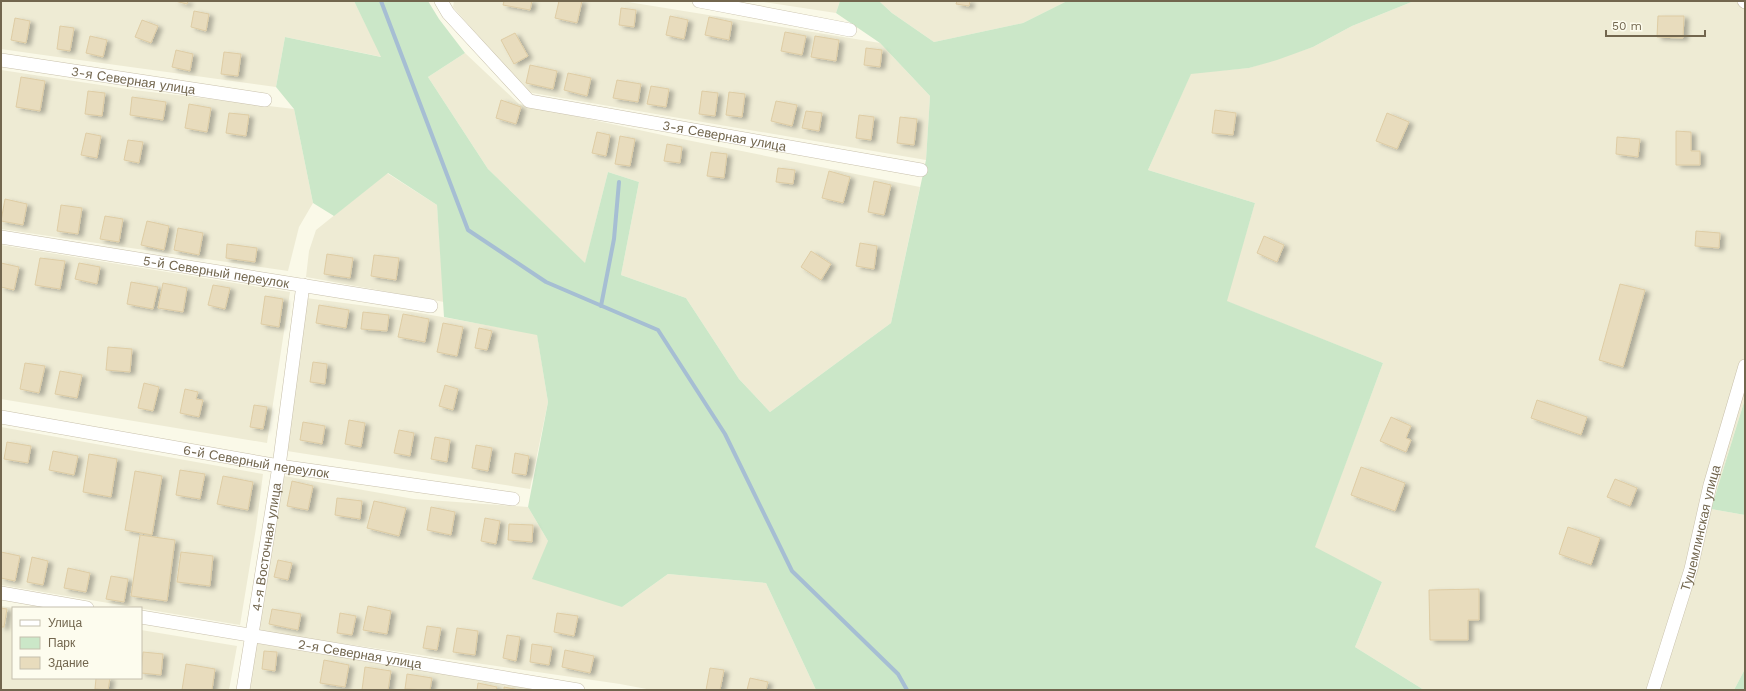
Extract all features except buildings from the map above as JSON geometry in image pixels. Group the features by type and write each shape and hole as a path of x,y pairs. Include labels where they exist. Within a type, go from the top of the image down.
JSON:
{"street":[{"name":"3-я Северная улица","path":"440,1 448,13 529,101 921,170"},
{"path":"699,1 850,30"},
{"name":"3-я Северная улица","path":"1,60 265,100"},
{"name":"5-й Северный переулок","path":"1,237 431,306"},
{"name":"4-я Восточная улица","path":"243,690 278,466 303,285"},
{"name":"Тушемлинская улица","path":"1654,690 1691,568 1710,485 1745,366"},
{"name":"6-й Северный переулок","path":"1,417 278,466 513,499"},
{"path":"1,593 81,607"},
{"name":"2-я Северная улица","path":"142,617 553,688 578,690"}],"shaded area":[{"path":"1,1 354,1 382,57 285,37 276,87 1,49"},
{"path":"454,1 622,1 880,43 930,96 926,160 527,92 453,7"},
{"path":"757,1 840,1 836,13"},
{"path":"879,1 1067,1 1023,23 934,42 892,13"},
{"path":"1414,1 1745,1 1745,399 1711,509 1745,515 1745,669 1734,690 1424,690 1355,647 1382,582 1314,548 1383,363 1226,301 1255,203 1148,170 1191,73 1249,68 1313,47 1352,26"},
{"path":"465,53 519,104 667,136 920,187 891,323 770,412 739,379 686,298 621,275 639,182 608,172 585,264 488,169 428,77"},
{"path":"1,70 134,90 294,109 313,203 299,227 288,271 1,229"},
{"path":"387,173 437,205 444,302 306,277 309,251 316,230"},
{"path":"1,245 290,292 267,443 1,399"},
{"path":"306,298 420,313 537,334 548,402 530,489 287,451"},
{"path":"1,427 263,474 256,528 240,625 142,609 142,607 132,607 1,585"},
{"path":"284,476 414,499 528,507 548,541 622,607 668,574 766,583 816,690 652,690 620,684 257,631"},
{"path":"1,606 12,608 12,679 142,679 142,630 237,646 229,690 1,690"},
{"path":"256,643 421,670 539,690 247,690"}],"green space":[{"path":"354,1 428,1 439,19 465,53 428,77 488,169 585,263 608,172 639,182 621,275 686,298 739,379 770,412 891,323 926,160 930,96 880,43 836,13 840,1 879,1 892,13 934,42 1023,23 1067,1 1414,1 1352,26 1313,47 1277,60 1249,68 1191,74 1148,170 1255,203 1227,301 1383,363 1315,547 1382,582 1355,647 1424,690 816,690 766,583 668,574 622,607 532,579 548,541 528,507 548,402 537,335 444,317 437,205 388,173 334,216 313,203 294,109 276,87 285,37 381,57"},
{"path":"1745,399 1745,515 1711,509"},
{"path":"1745,669 1745,690 1734,690"}],"waterway":[{"path":"381,1 468,230 546,282 658,330 725,434 792,571 898,674 907,690"},
{"path":"601,306 614,239 619,182"}]}
